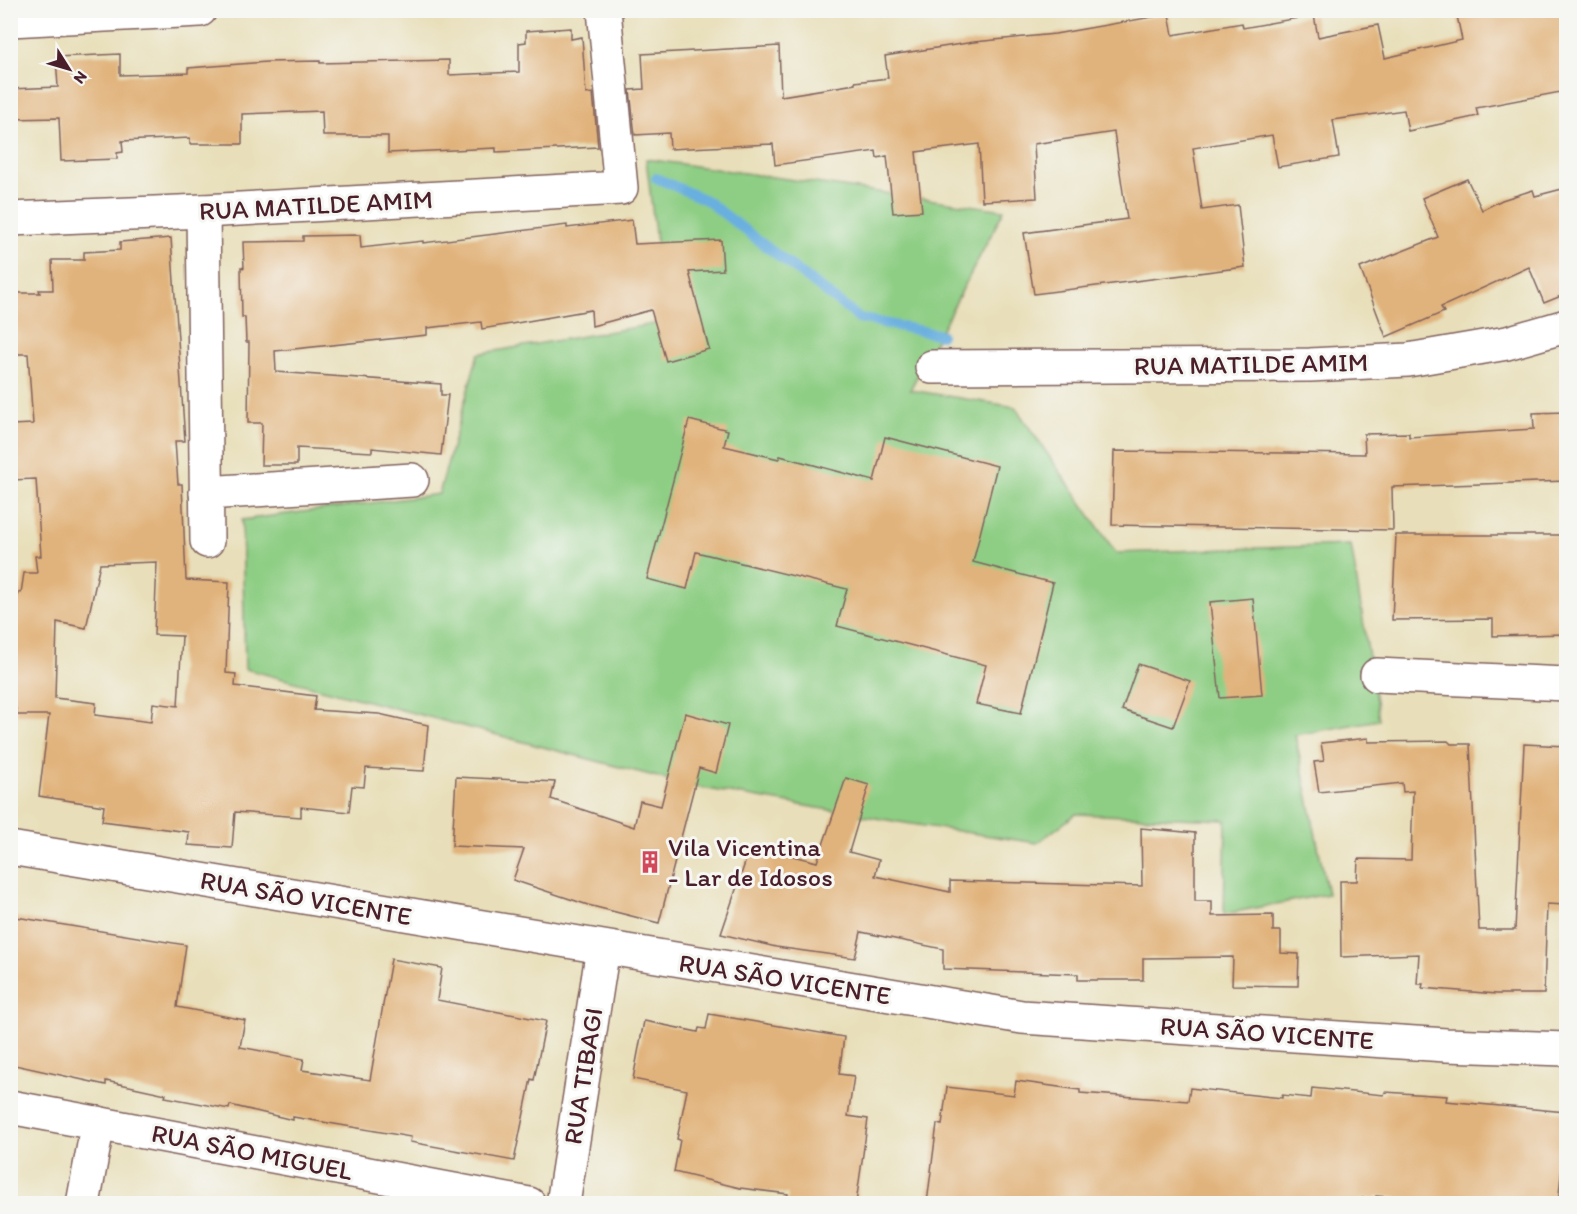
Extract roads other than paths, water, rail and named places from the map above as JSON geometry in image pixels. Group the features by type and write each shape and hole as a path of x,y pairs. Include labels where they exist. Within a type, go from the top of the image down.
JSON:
{"street":[{"path":"10,20 200,10"},
{"name":"RUA MATILDE AMIM","path":"10,219 621,188 603,10"},
{"path":"203,211 207,541"},
{"name":"RUA MATILDE AMIM","path":"932,367 1310,365 1408,360 1507,343 1566,326"},
{"path":"206,493 412,480"},
{"path":"1377,675 1566,684"},
{"name":"RUA SÃO VICENTE","path":"10,848 1022,1017 1446,1045 1566,1049"},
{"name":"RUA TIBAGI","path":"563,1203 603,948"},
{"name":"RUA SÃO MIGUEL","path":"10,1107 529,1203"},
{"path":"83,1203 98,1123"}],"waterway":[{"path":"656,178 706,200 859,318 941,335"}],"place":[{"name":"Vila Vicentina - Lar de Idosos","path":"650,862"}]}
